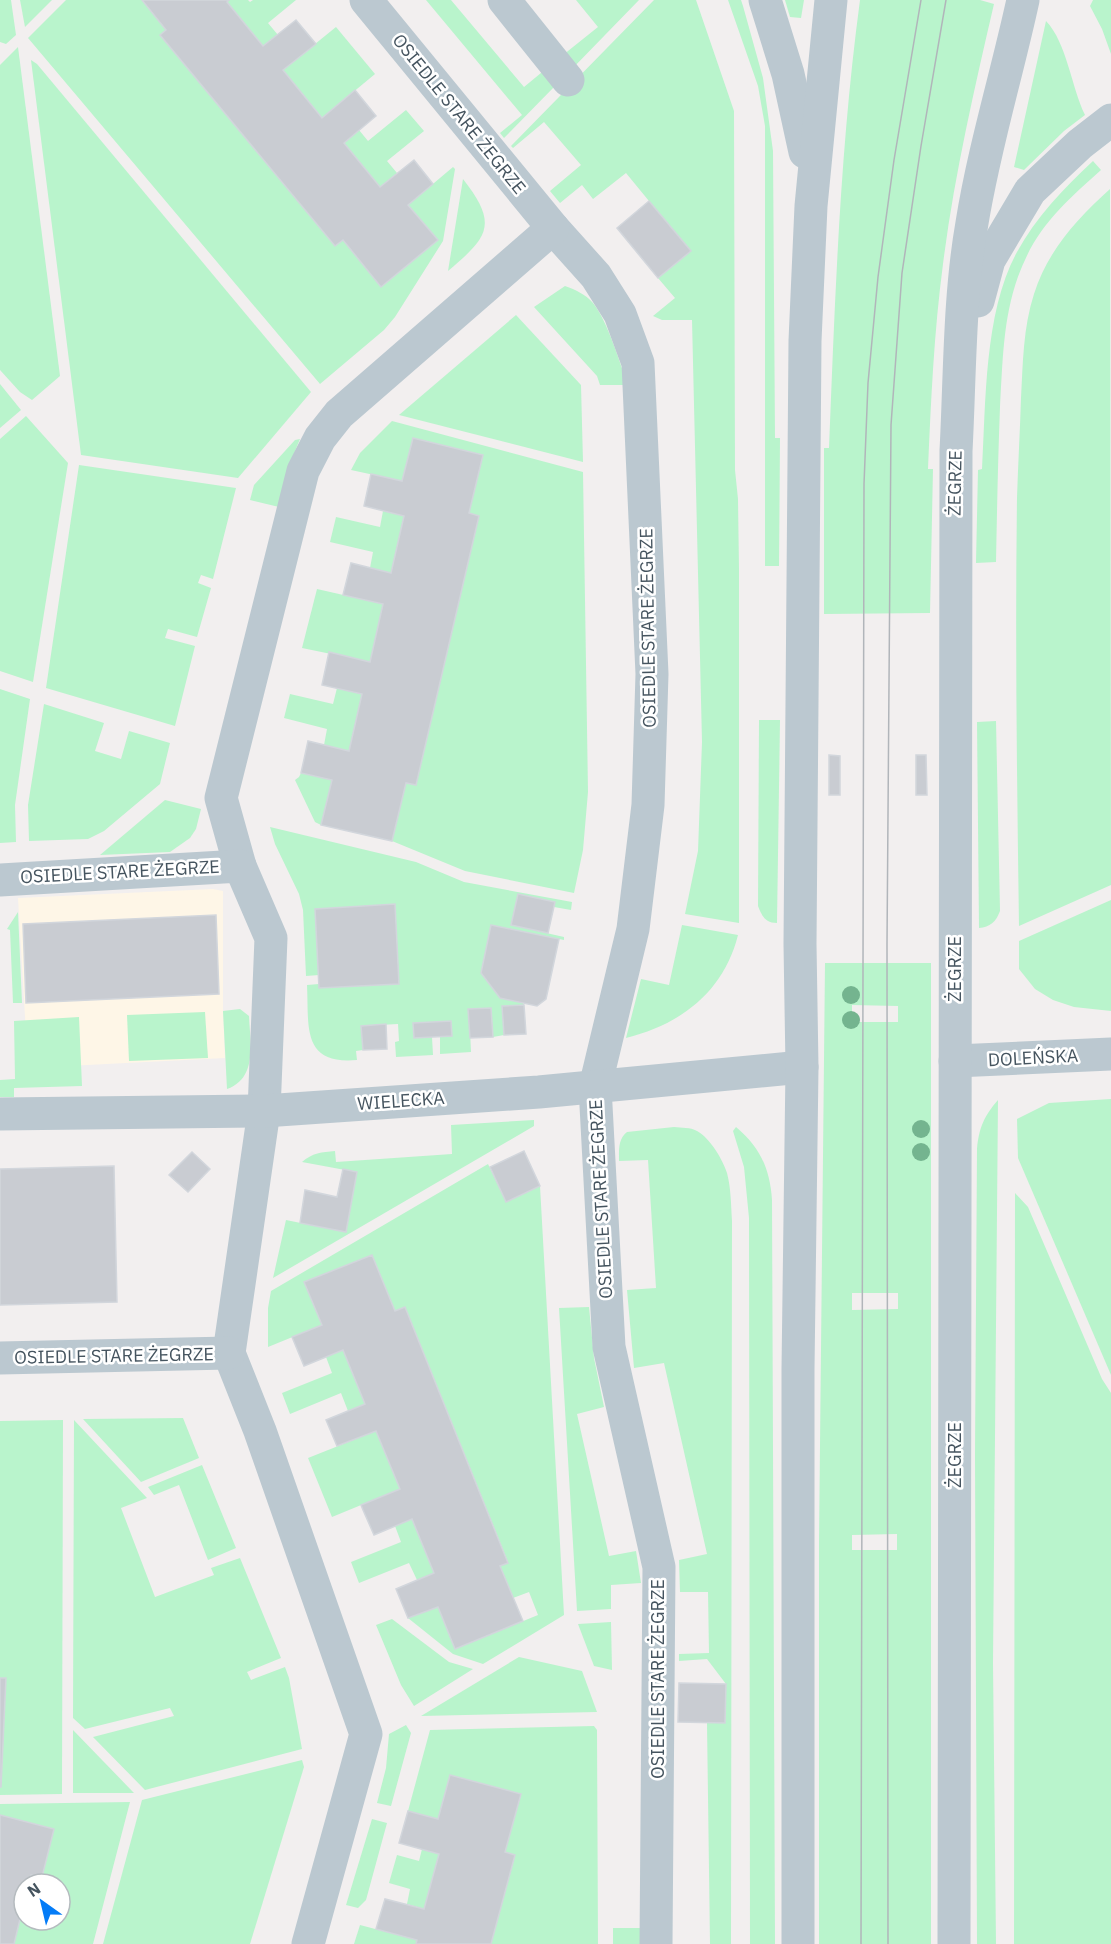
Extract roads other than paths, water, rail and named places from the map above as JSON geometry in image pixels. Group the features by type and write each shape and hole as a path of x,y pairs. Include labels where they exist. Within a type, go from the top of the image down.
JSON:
{"street":[{"name":"OSIEDLE STARE ŻEGRZE","path":"366,0 553,228 596,276 620,314 638,363 652,674 648,805 633,928 595,1087 609,1347 659,1567 656,1944"},
{"path":"504,0 567,80"},
{"path":"765,0 789,74 802,131 811,206"},
{"path":"798,1944 798,1369 802,1067 800,944 805,341 811,206 831,0"},
{"name":"ŻEGRZE","path":"954,1944 954,538 960,366 966,271 973,214 1023,0"},
{"path":"960,366 989,260 1030,191 1080,144 1111,120"},
{"name":"OSIEDLE STARE ŻEGRZE","path":"308,1944 366,1734 260,1431 229,1353 264,1111 271,938 240,866 221,798 303,471 320,438 339,414 553,228"},
{"name":"OSIEDLE STARE ŻEGRZE","path":"0,880 240,866"},
{"name":"DOLEŃSKA","path":"955,1061 1111,1054"},
{"name":"WIELECKA","path":"0,1114 264,1111 595,1087 802,1067"},
{"name":"OSIEDLE STARE ŻEGRZE","path":"0,1359 229,1353"}],"tram line":[{"path":"861,1944 864,484 868,383 878,277 894,160 921,0"},
{"path":"888,1944 887,944 891,425 902,273 946,0"}]}
